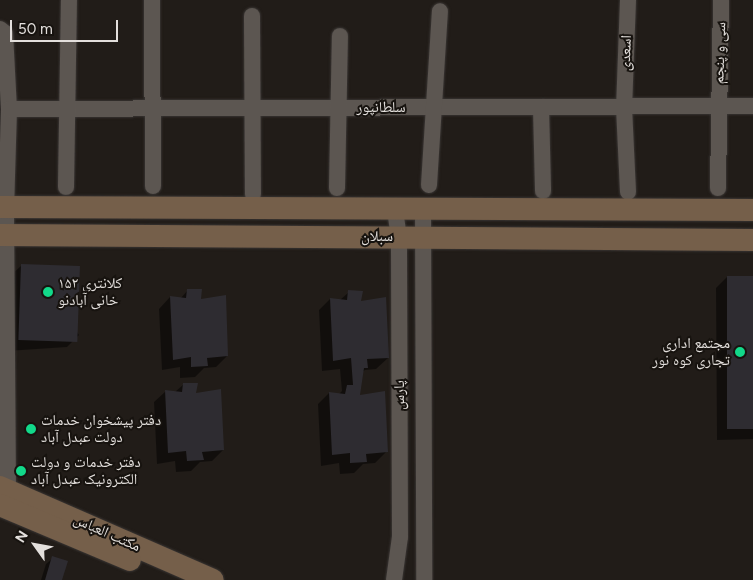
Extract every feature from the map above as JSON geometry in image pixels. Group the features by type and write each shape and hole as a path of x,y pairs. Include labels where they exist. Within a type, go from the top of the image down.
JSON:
{"street":[{"path":"66,187 69,109 69,0"},
{"path":"152,0 152,186"},
{"name":"اسعدی","path":"628,0 624,107 628,192"},
{"name":"سی و پنجم","path":"718,188 721,0"},
{"path":"429,185 440,12"},
{"path":"252,16 253,194"},
{"path":"1,29 5,33 9,109 3,208 4,498"},
{"path":"338,188 340,36"},
{"name":"سلطانپور","path":"9,109 753,106"},
{"path":"541,107 543,191"},
{"name":"سبلان","path":"3,208 753,210"},
{"name":"پارس","path":"394,580 400,536 400,238 395,209"},
{"name":"پارس","path":"423,209 425,238 424,580"},
{"name":"سبلان","path":"3,235 753,240"},
{"name":"مکتب العباس","path":"4,498 106,542 213,580"},
{"path":"400,536 424,538"},
{"name":"مکتب العباس","path":"106,542 176,580"}],"building":[{"path":"21,264 80,266 77,342 18,340"},
{"name":"مجتمع اداری تجاری کوه نور","path":"727,276 753,276 753,429 727,429"},
{"path":"187,289 202,289 201,299 226,295 228,356 207,358 208,366 191,367 191,357 173,360 170,296 186,298"},
{"path":"348,290 363,291 361,301 386,297 389,358 367,359 368,368 364,368 360,395 385,391 388,452 366,454 367,462 350,463 350,453 332,455 329,392 345,394 347,385 353,385 351,358 333,361 330,298 347,300"},
{"path":"183,383 198,383 196,393 221,389 224,450 202,452 204,460 187,461 186,451 168,453 165,390 182,392"},
{"path":"52,556 68,561 62,580 45,580"}],"place":[{"name":"کلانتری ۱۵۲ خانی آبادنو","path":"48,292"},
{"name":"مجتمع اداری تجاری کوه نور","path":"740,352"},
{"name":"دفتر پیشخوان خدمات دولت عبدل آباد","path":"31,429"},
{"name":"دفتر خدمات و دولت الکترونیک عبدل آباد","path":"21,471"}]}
